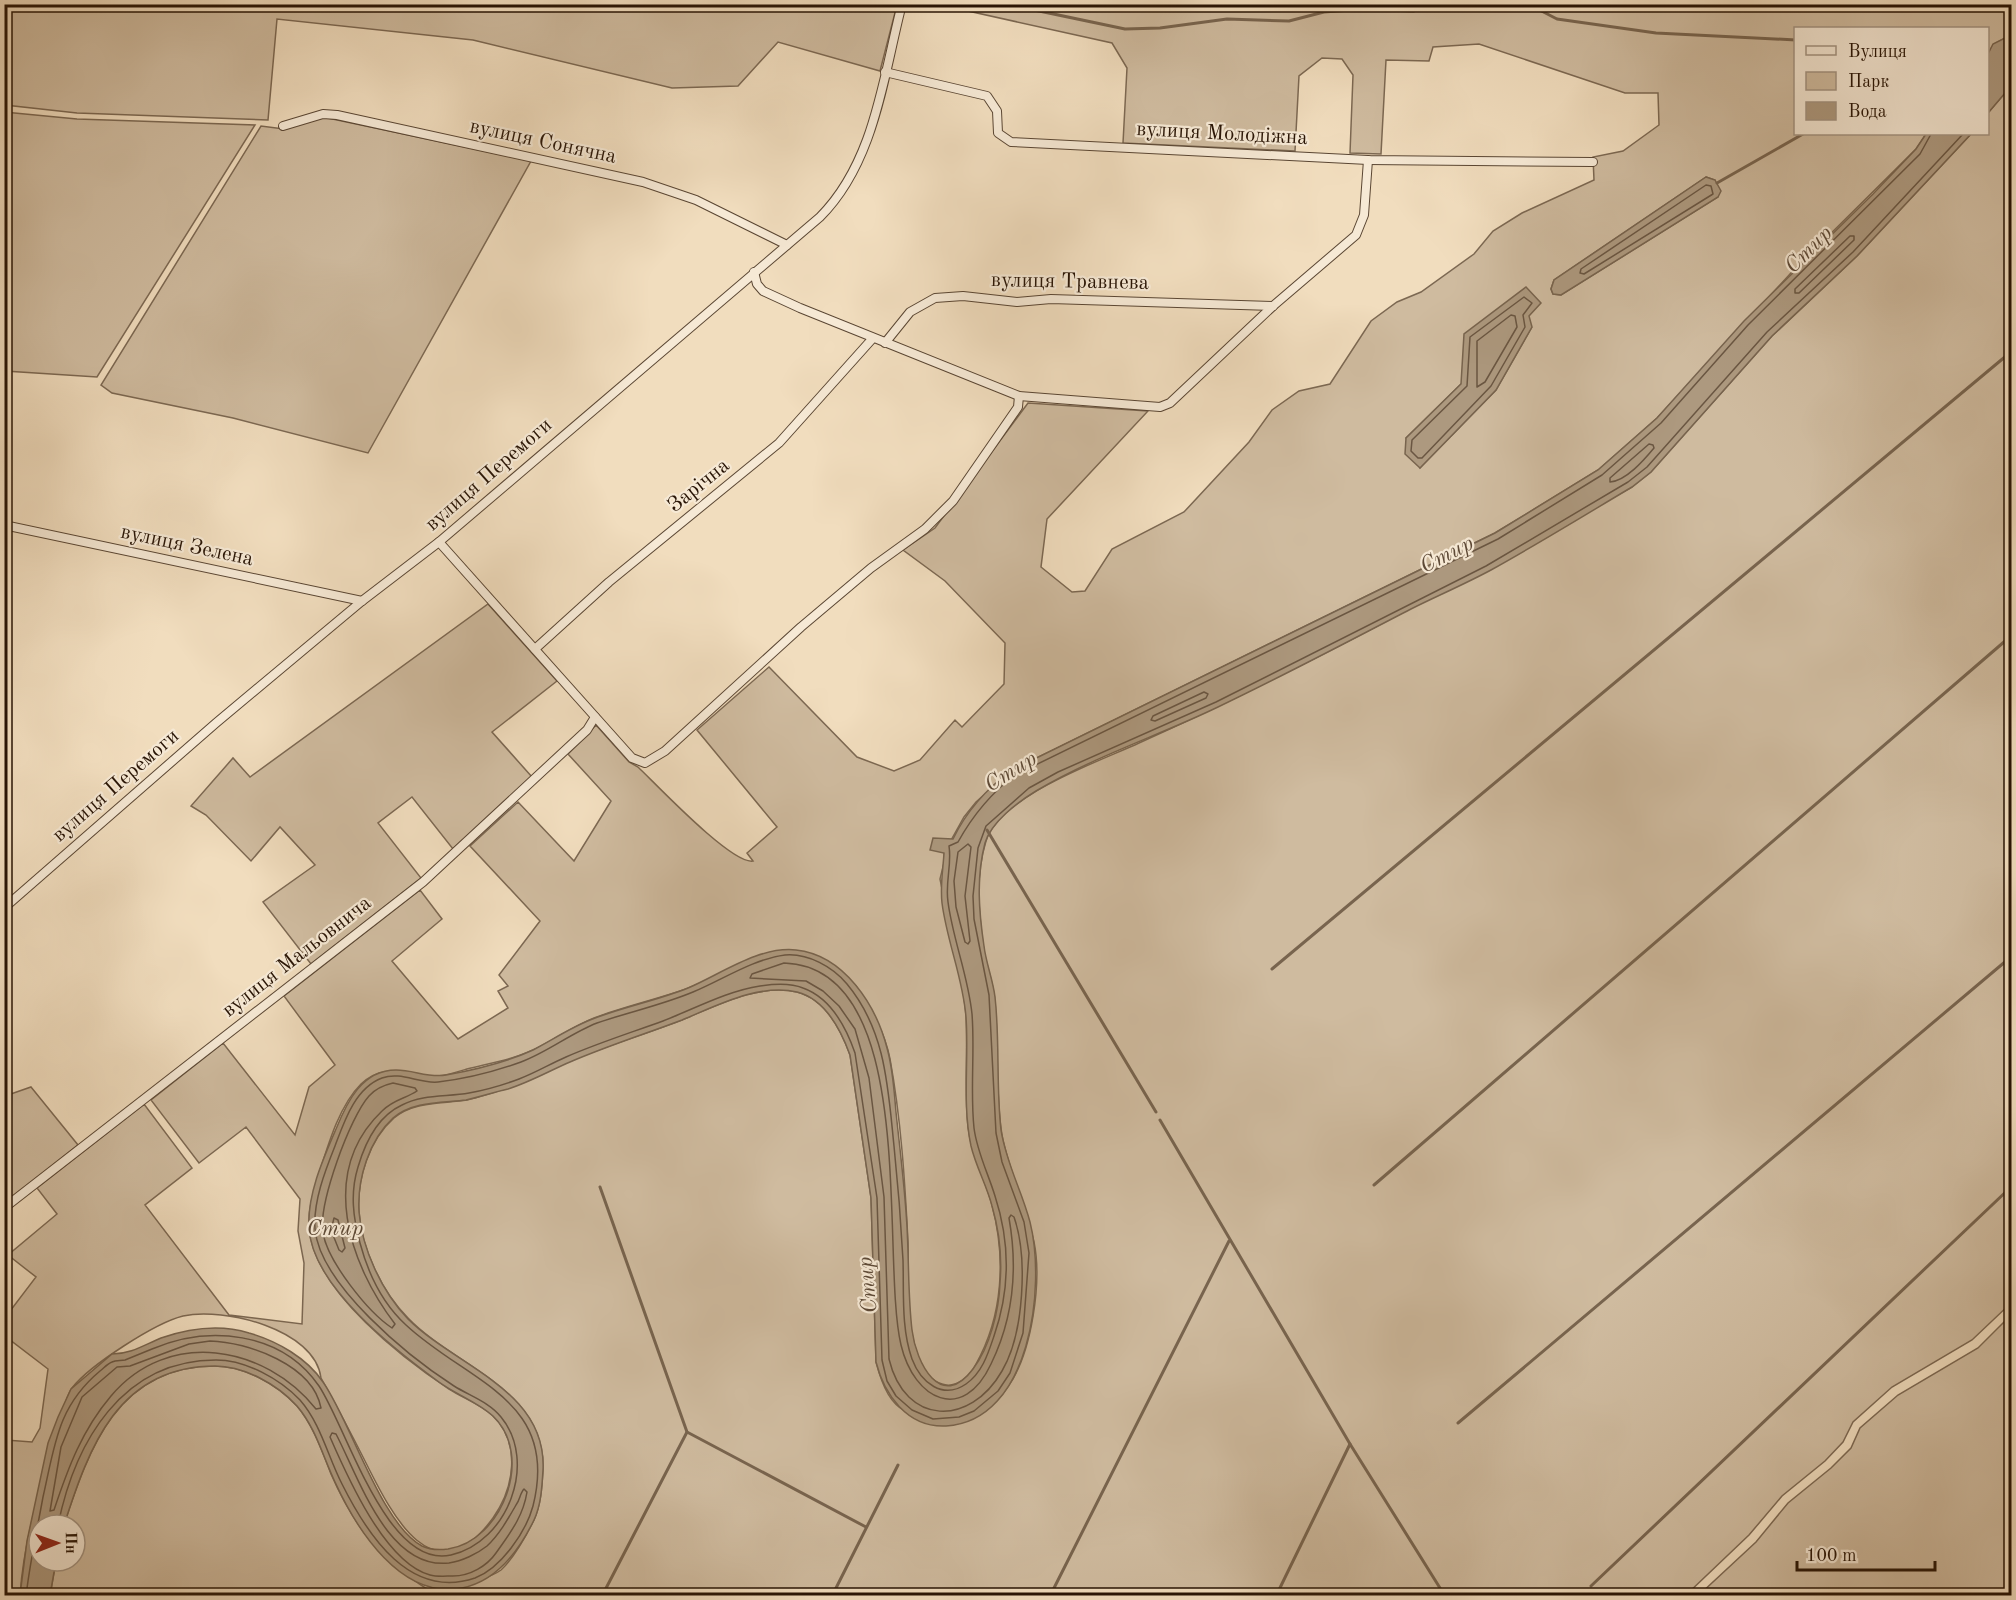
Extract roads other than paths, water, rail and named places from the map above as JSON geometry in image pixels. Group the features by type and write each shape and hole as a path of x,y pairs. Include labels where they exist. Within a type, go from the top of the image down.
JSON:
{"street":[{"name":"вулиця Перемоги","path":"4,908 216,723 362,602 439,542 820,217 845,188 869,133 902,4"},
{"name":"вулиця Молодіжна","path":"885,72 987,96 997,111 998,133 1011,142 1368,160 1593,162"},
{"name":"вулиця Сонячна","path":"283,126 323,114 337,115 643,182 696,200 787,245"},
{"path":"754,272 756,284 763,291 885,343 1019,396 1160,407 1170,403 1273,306 1356,236 1364,215 1368,160"},
{"name":"вулиця Травнева","path":"885,343 916,308 935,298 1005,302 1051,299 1273,306"},
{"name":"Зарічна","path":"535,649 609,582 779,443 873,338"},
{"path":"439,542 632,758 645,763 651,762 801,627 871,568 925,529 953,501 1018,407 1019,396"},
{"name":"вулиця Зелена","path":"4,525 362,602"},
{"name":"вулиця Мальовнича","path":"4,1208 423,882 587,730 595,717"}],"water":[{"path":"2011,35 2011,86 1989,112 1989,52 1993,44"},
{"name":"Стир","path":"1925,135 1970,135 1857,256 1772,336 1651,472 1632,487 1481,575 1218,707 1058,779 1021,801 993,828 985,843 980,869 981,921 995,997 1001,1130 1030,1222 1036,1280 1033,1313 1026,1346 1014,1376 997,1401 975,1418 946,1426 920,1421 899,1407 885,1386 876,1362 871,1198 850,1055 837,1026 816,1001 797,992 768,991 738,997 570,1062 508,1089 466,1100 409,1108 393,1118 377,1137 371,1149 360,1186 359,1212 364,1241 382,1283 408,1319 428,1336 495,1382 515,1400 530,1419 540,1443 543,1470 541,1496 536,1514 521,1543 496,1572 486,1579 462,1588 440,1589 420,1583 401,1572 384,1558 369,1540 344,1501 314,1433 297,1406 270,1384 248,1373 226,1367 182,1370 154,1380 131,1396 112,1416 97,1440 84,1467 68,1513 33,1513 48,1443 71,1389 112,1354 131,1351 161,1338 183,1332 216,1328 238,1330 270,1341 290,1351 309,1365 334,1400 380,1495 393,1517 407,1534 428,1548 448,1549 467,1543 484,1530 497,1514 506,1494 511,1474 511,1453 505,1433 487,1411 439,1382 379,1335 340,1294 324,1272 314,1250 309,1228 313,1190 345,1108 357,1089 374,1075 384,1071 403,1070 439,1076 501,1062 533,1050 590,1020 664,997 688,988 740,962 768,952 782,950 796,950 829,961 855,985 875,1015 887,1048 893,1080 905,1198 914,1343 932,1378 941,1384 951,1386 961,1381 979,1360 996,1316 1001,1274 1000,1254 994,1215 973,1154 968,1130 966,1017 942,903 944,853 930,850 933,838 953,839 964,819 978,801 1012,770 1495,533 1598,470 1657,418 1744,321 1916,149"},
{"path":"1706,177 1715,180 1721,191 1718,197 1561,295 1553,294 1551,289 1554,280"},
{"path":"1526,287 1541,303 1529,316 1532,327 1496,390 1420,468 1405,454 1406,438 1461,384 1464,334"},
{"name":"Стир","path":"27,1541 27,1573 54,1573 50,1595 20,1595"}],"waterway":[{"path":"1006,4 1125,29 1160,28 1227,19 1289,21 1324,12 1364,9 1413,11 1442,4"},
{"path":"1528,4 1557,19 1656,33 1794,40"},
{"path":"1717,183 1801,135"},
{"path":"1272,969 2012,351"},
{"path":"1374,1185 2012,635"},
{"path":"987,830 1156,1112"},
{"path":"1458,1423 2012,956"},
{"path":"1160,1120 1350,1444 1445,1596"},
{"path":"1591,1586 2012,1186"},
{"path":"600,1187 687,1432 866,1527"},
{"path":"1050,1596 1229,1241"},
{"path":"602,1596 687,1432"},
{"path":"1276,1596 1350,1444"},
{"path":"832,1596 898,1465"}]}
